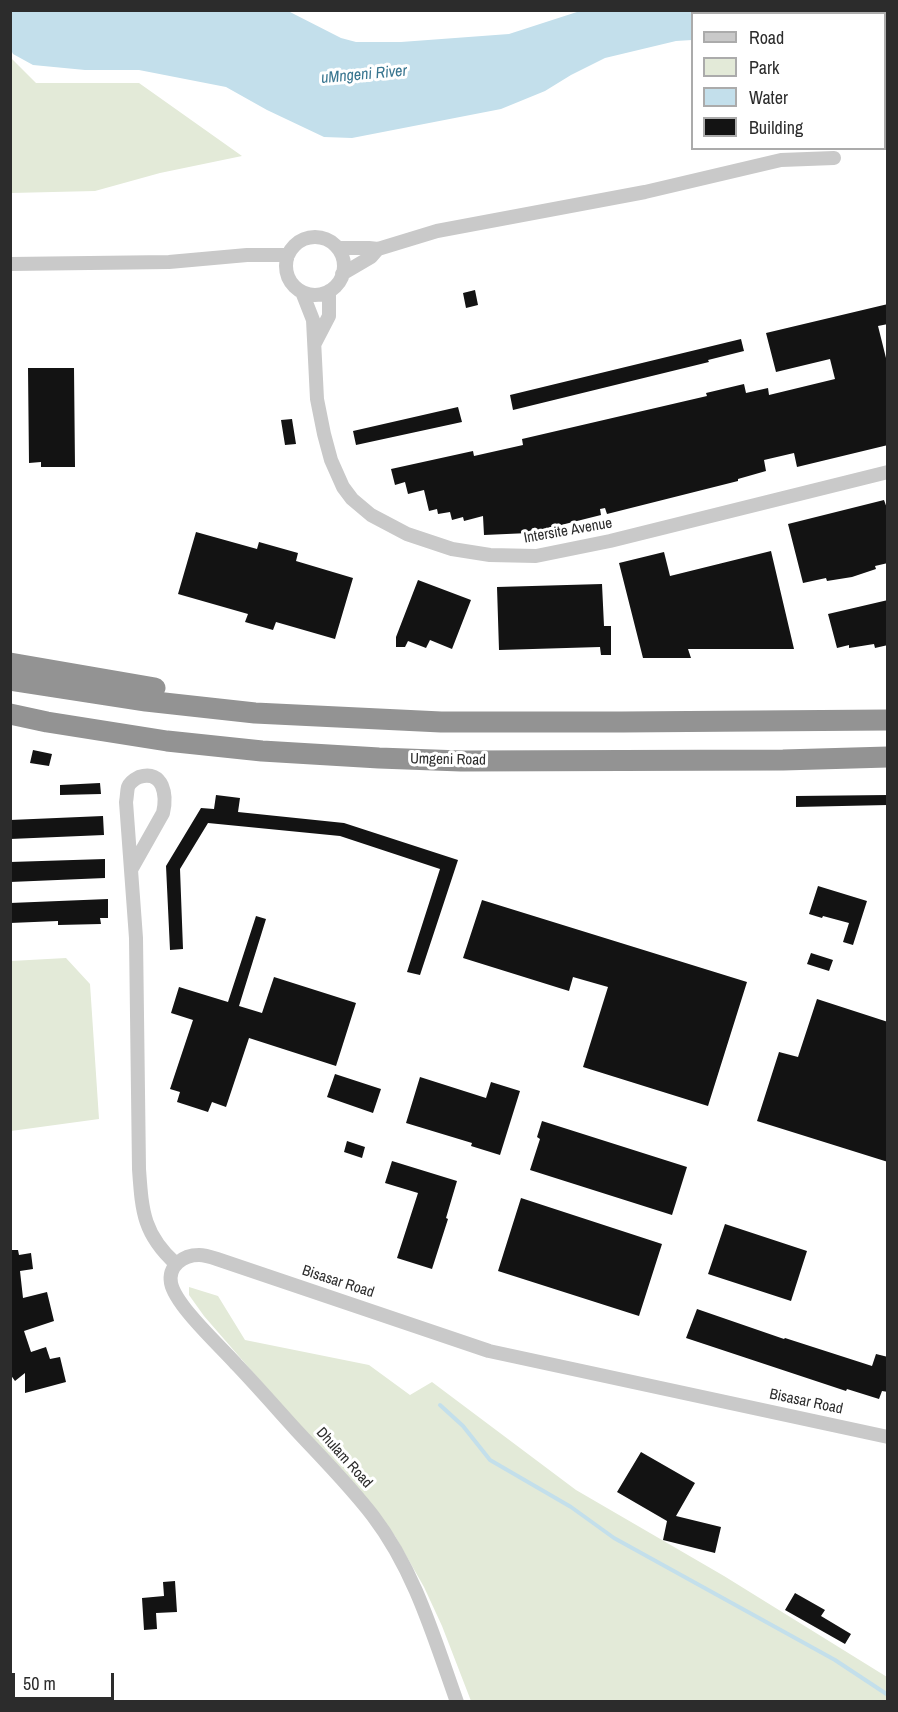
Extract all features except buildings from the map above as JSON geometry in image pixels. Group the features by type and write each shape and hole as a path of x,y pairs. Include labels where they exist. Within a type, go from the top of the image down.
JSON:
{"highway":[{"path":"10,663 139,685 285,714"},
{"path":"10,680 255,714 441,722 888,720"},
{"name":"Umgeni Road","path":"10,714 166,741 262,751 379,758 483,761 783,760 888,757"}],"street":[{"path":"338,248 378,249 437,231 645,192 781,160 834,158"},
{"path":"315,237 323,238 338,248 343,260 342,274 329,291 320,294 302,291 289,280 286,272 288,255 298,242 315,237"},
{"path":"342,274 371,257 378,249"},
{"path":"10,264 169,262 247,255 288,255"},
{"name":"Intersite Avenue","path":"302,291 313,320 317,399 331,460 343,487 352,499 370,515 407,534 452,549 497,556 536,556 610,541 888,472"},
{"name":"Intersite Avenue","path":"315,343 329,316 329,291"},
{"path":"132,868 163,813 165,805 161,783 151,776 136,779 128,788 126,802 136,938 139,1169 142,1205 150,1232 162,1251 176,1264"},
{"name":"Bisasar Road","path":"176,1264 189,1256 200,1255 217,1259 489,1351 888,1437"},
{"name":"Dhulam Road","path":"176,1264 171,1272 171,1286 186,1309 327,1461 393,1544 414,1584 457,1701"}],"green space":[{"path":"10,57 36,83 139,83 242,156 160,173 95,191 11,193"},
{"path":"66,958 90,984 99,1119 11,1131 11,961"},
{"path":"189,1287 218,1296 245,1340 369,1365 410,1395 432,1382 576,1490 724,1576 887,1677 887,1701 471,1701 442,1626 424,1587 395,1536 204,1316 189,1295"}],"water":[{"name":"uMngeni River","path":"11,10 288,11 341,38 356,42 401,42 509,34 580,11 887,10 888,21 886,22 886,12 691,12 691,40 676,41 605,58 545,91 501,109 352,138 324,137 267,110 226,87 139,70 85,70 33,65 13,54 11,50"}],"waterway":[{"path":"440,1405 463,1426 490,1460 571,1507 614,1538 835,1660 888,1695"}]}
